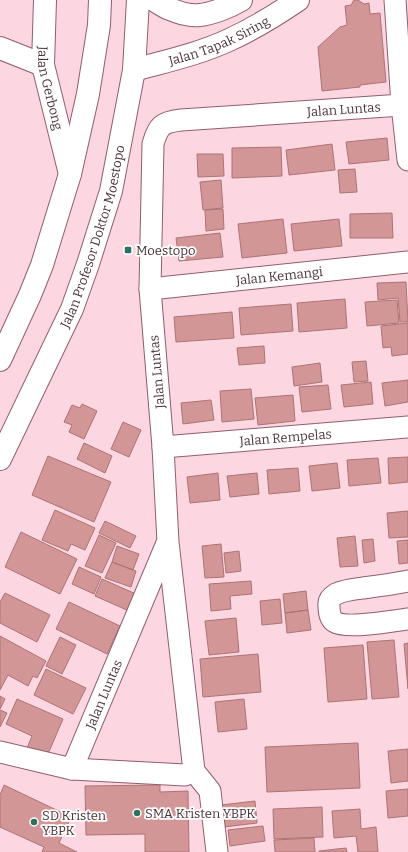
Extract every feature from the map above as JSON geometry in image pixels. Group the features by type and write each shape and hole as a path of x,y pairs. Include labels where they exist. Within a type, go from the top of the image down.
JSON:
{"main road":[{"name":"Jalan Gerbong","path":"45,0 43,65 70,174"},
{"path":"0,360 30,295 42,264 70,174 88,94 99,25 100,0"},
{"name":"Jalan Profesor Doktor Moestopo","path":"0,459 72,309 112,192 134,70 138,0"},
{"name":"Jalan Tapak Siring","path":"154,0 170,9 201,15 227,7 241,0"},
{"name":"Jalan Tapak Siring","path":"134,70 198,52 229,40 261,24 298,0"},
{"path":"0,48 43,65"}],"street":[{"path":"395,0 402,105 408,160"},
{"name":"Jalan Luntas","path":"72,769 168,542 163,447 150,289 153,144 156,134 164,124 170,121 402,105"},
{"name":"Jalan Kemangi","path":"150,289 408,262"},
{"name":"Jalan Rempelas","path":"163,447 408,427"},
{"path":"168,542 194,771 210,791 217,852"},
{"path":"408,581 342,591 332,597 329,601 329,606 330,617 334,622 339,624 346,625 408,620"},
{"path":"0,752 72,769 185,775 194,771"}],"building":[{"path":"354,0 358,0 364,4 369,3 370,14 380,13 386,82 360,85 360,87 322,91 318,47 340,27 347,25 345,6 351,5"},
{"path":"387,138 389,160 349,164 346,142"},
{"path":"332,144 335,170 289,175 286,150"},
{"path":"281,147 282,176 232,178 232,148"},
{"path":"197,154 223,154 224,176 198,177"},
{"path":"355,169 357,192 340,193 338,170"},
{"path":"221,180 223,208 203,210 200,182"},
{"path":"223,209 224,229 206,231 205,210"},
{"path":"392,213 393,238 350,238 350,214"},
{"path":"283,219 287,253 242,258 238,224"},
{"path":"339,219 342,246 294,251 291,224"},
{"path":"220,233 223,257 179,261 176,238"},
{"path":"406,282 408,322 400,322 398,298 378,300 377,283"},
{"path":"345,299 347,328 299,332 297,303"},
{"path":"397,300 399,323 367,326 365,302"},
{"path":"291,304 293,331 241,335 239,308"},
{"path":"232,312 234,338 176,342 174,317"},
{"path":"408,323 408,354 392,356 391,347 383,348 381,326"},
{"path":"264,346 265,363 239,365 237,348"},
{"path":"366,361 368,381 354,382 352,362"},
{"path":"320,363 322,382 294,386 292,367"},
{"path":"408,380 408,402 385,406 382,383"},
{"path":"371,382 373,404 344,407 341,385"},
{"path":"328,385 331,409 302,412 299,387"},
{"path":"251,389 254,419 222,422 220,391"},
{"path":"293,395 295,421 258,425 255,398"},
{"path":"211,400 214,420 183,424 181,403"},
{"path":"82,404 97,411 84,439 69,432 72,425 64,422 72,405 80,408"},
{"path":"123,422 141,430 129,457 111,449"},
{"path":"84,443 112,456 105,473 77,459"},
{"path":"48,456 111,482 94,522 32,495"},
{"path":"408,457 408,482 389,484 388,458"},
{"path":"378,458 381,483 349,486 347,460"},
{"path":"337,463 340,488 312,491 309,466"},
{"path":"298,468 300,491 269,494 267,470"},
{"path":"218,473 220,500 190,503 187,477"},
{"path":"257,473 259,494 230,497 227,476"},
{"path":"55,510 95,528 85,550 71,544 68,551 42,540"},
{"path":"408,511 408,537 389,538 387,513"},
{"path":"105,521 136,536 130,548 99,533"},
{"path":"21,532 77,559 60,594 5,567"},
{"path":"99,535 116,543 102,573 85,566"},
{"path":"355,536 358,566 340,567 337,538"},
{"path":"373,539 375,561 364,563 362,540"},
{"path":"408,540 408,563 399,564 397,541"},
{"path":"221,544 224,577 205,578 202,546"},
{"path":"117,546 139,554 133,570 112,562"},
{"path":"239,551 241,571 226,573 224,553"},
{"path":"112,562 136,571 131,587 105,578"},
{"path":"79,567 101,577 94,594 72,584"},
{"path":"102,579 136,594 129,611 95,596"},
{"path":"251,581 252,594 230,596 231,609 211,611 209,584"},
{"path":"306,591 308,610 285,613 283,594"},
{"path":"5,593 50,615 37,642 0,623 0,602"},
{"path":"280,599 282,623 262,625 260,601"},
{"path":"69,602 120,626 107,654 56,629"},
{"path":"308,610 311,630 287,633 285,613"},
{"path":"236,618 239,652 209,655 205,621"},
{"path":"0,636 46,661 37,678 33,676 28,686 8,675 0,690"},
{"path":"60,637 76,645 62,674 46,666"},
{"path":"394,640 399,697 372,699 367,642"},
{"path":"408,643 408,689 404,644"},
{"path":"363,645 367,699 328,702 324,648"},
{"path":"258,654 261,692 203,697 200,659"},
{"path":"46,669 86,688 73,714 34,695"},
{"path":"0,696 5,699 0,709"},
{"path":"17,699 63,719 45,761 25,753 32,736 6,724"},
{"path":"244,699 247,729 218,732 215,702"},
{"path":"0,710 7,713 0,727"},
{"path":"358,743 360,788 267,792 265,747"},
{"path":"408,749 408,781 391,783 388,751"},
{"name":"SD Kristen YBPK","path":"4,785 71,817 59,843 77,852 42,852 44,847 0,827 0,795"},
{"name":"SMA Kristen YBPK","path":"160,785 160,792 188,791 189,852 145,852 145,834 86,835 85,786"},
{"path":"408,789 408,816 388,818 386,791"},
{"path":"255,801 257,823 224,827 221,805"},
{"path":"322,807 323,837 274,839 273,809"},
{"path":"360,809 361,829 376,827 378,852 358,852 356,836 334,838 332,811"},
{"path":"263,826 265,841 230,846 228,830"},
{"path":"314,838 315,852 275,852 274,840"},
{"path":"346,848 347,852 319,852 319,851"}],"place":[{"name":"Moestopo","path":"128,250"},
{"name":"SMA Kristen YBPK","path":"137,813"},
{"name":"SD Kristen YBPK","path":"34,822"}]}
